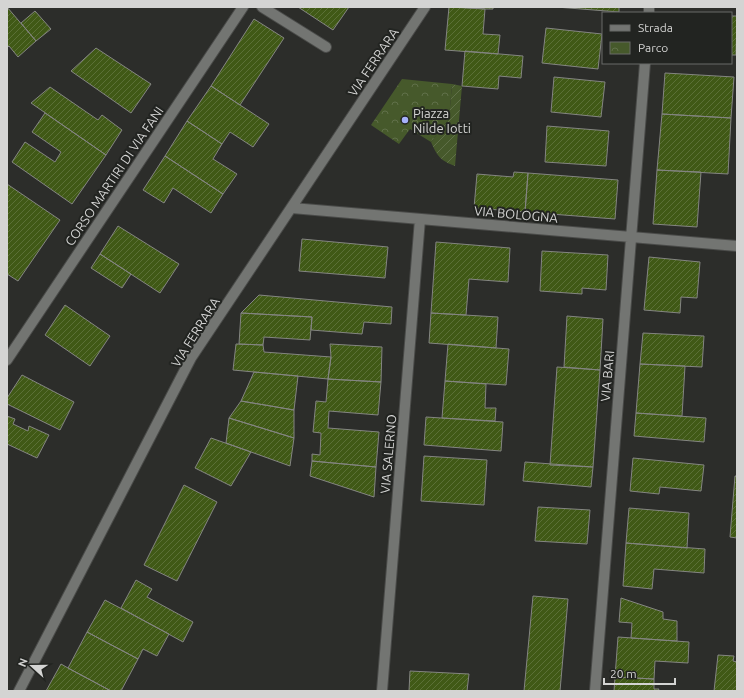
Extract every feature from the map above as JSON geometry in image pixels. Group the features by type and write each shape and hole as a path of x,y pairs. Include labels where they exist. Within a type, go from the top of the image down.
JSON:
{"street":[{"name":"CORSO MARTIRI DI VIA FANI","path":"7,360 243,7"},
{"path":"262,7 326,47"},
{"name":"VIA FERRARA","path":"20,691 191,358 425,7"},
{"name":"VIA BARI","path":"595,691 645,64"},
{"name":"VIA BOLOGNA","path":"292,208 737,246"},
{"name":"VIA SALERNO","path":"382,691 420,219"}],"green space":[{"path":"402,79 452,84 449,119 431,142 410,129 399,144 371,125"},
{"path":"452,84 462,86 455,166 446,162 440,157 435,151 431,142 449,119"}],"building":[{"path":"7,7 36,41 18,57 9,46 7,48"},
{"path":"298,7 349,7 333,30"},
{"path":"449,7 485,9 483,34 500,35 498,54 445,50"},
{"path":"458,7 493,7 493,9 485,9"},
{"path":"556,7 619,7 619,12"},
{"path":"35,11 51,29 36,41 21,23"},
{"path":"732,16 737,16 736,55 732,55"},
{"path":"254,19 284,38 240,105 211,86"},
{"path":"546,28 602,34 598,69 542,63"},
{"path":"96,48 151,84 131,113 71,71"},
{"path":"465,51 523,56 521,78 499,76 498,89 462,86"},
{"path":"665,73 734,77 731,118 662,114"},
{"path":"554,77 605,82 601,117 551,112"},
{"path":"211,86 269,124 253,147 230,132 222,144 187,121"},
{"path":"50,87 98,120 102,115 122,130 106,155 31,103"},
{"path":"45,113 106,155 72,204 12,162 25,142 55,162 61,152 32,132"},
{"path":"662,114 731,118 728,174 657,170"},
{"path":"187,121 222,144 213,159 237,174 223,194 165,156"},
{"path":"547,126 609,131 606,166 545,162"},
{"path":"165,156 223,194 211,213 173,188 164,203 143,190"},
{"path":"657,170 701,172 697,227 653,224"},
{"path":"514,172 528,173 525,212 474,208 477,174 513,177"},
{"path":"528,173 618,180 615,219 525,212"},
{"path":"7,184 60,220 18,281 7,274"},
{"path":"118,226 179,264 160,293 100,254"},
{"path":"302,239 388,247 385,278 299,271"},
{"path":"436,242 510,248 508,282 469,279 466,315 431,313"},
{"path":"542,251 608,255 606,290 582,288 582,294 540,291"},
{"path":"100,254 131,274 122,288 91,268"},
{"path":"649,257 700,262 697,298 681,297 680,313 644,310"},
{"path":"259,295 392,307 391,324 364,322 362,334 311,330 312,317 241,313"},
{"path":"65,305 110,336 90,366 45,335"},
{"path":"241,313 312,317 310,340 264,337 263,345 239,344"},
{"path":"431,313 498,317 496,348 429,343"},
{"path":"567,316 603,319 600,370 564,367"},
{"path":"643,333 704,336 702,367 640,364"},
{"path":"236,344 263,345 264,352 331,357 328,379 233,370"},
{"path":"330,344 382,347 381,382 328,379 331,357"},
{"path":"448,344 509,349 506,385 445,381"},
{"path":"640,364 685,366 682,416 636,413"},
{"path":"557,367 600,370 593,467 550,465"},
{"path":"254,372 298,376 294,410 241,401"},
{"path":"22,375 74,402 60,430 7,404 7,398"},
{"path":"328,379 381,382 378,415 329,411 328,428 379,432 376,467 312,461 312,454 320,455 321,433 313,432 316,401 326,402"},
{"path":"445,381 486,384 485,408 496,408 495,421 442,418"},
{"path":"241,401 294,410 294,438 229,418"},
{"path":"636,413 706,418 704,442 634,436"},
{"path":"7,416 15,419 13,424 28,431 29,426 49,435 37,458 7,444"},
{"path":"426,417 503,422 501,451 424,445"},
{"path":"229,418 294,438 290,466 226,443"},
{"path":"211,438 251,452 231,486 195,468"},
{"path":"424,456 487,460 484,505 421,501"},
{"path":"633,458 704,465 701,491 660,487 659,494 630,491"},
{"path":"312,461 376,467 374,497 310,476"},
{"path":"525,462 593,467 591,487 523,481"},
{"path":"735,476 737,476 737,538 730,537"},
{"path":"184,485 217,502 177,581 144,565"},
{"path":"538,507 590,510 587,544 535,541"},
{"path":"629,508 689,513 687,548 626,543"},
{"path":"626,543 705,549 704,573 654,569 652,589 623,586"},
{"path":"136,580 152,589 147,597 193,622 183,642 121,608"},
{"path":"533,596 568,599 560,691 524,691"},
{"path":"621,598 663,612 663,619 677,621 677,641 631,638 632,623 619,622"},
{"path":"105,600 169,634 157,656 143,649 138,659 87,632"},
{"path":"87,632 138,659 121,691 111,691 68,668"},
{"path":"618,637 689,642 688,663 655,661 654,679 615,677"},
{"path":"718,655 734,656 733,661 737,662 737,691 714,691"},
{"path":"61,664 68,668 111,691 46,691"},
{"path":"410,671 469,674 467,691 409,691"},
{"path":"615,677 654,679 654,689 659,689 658,691 614,691"}],"place":[{"name":"Piazza Nilde Iotti","path":"405,120"}]}
